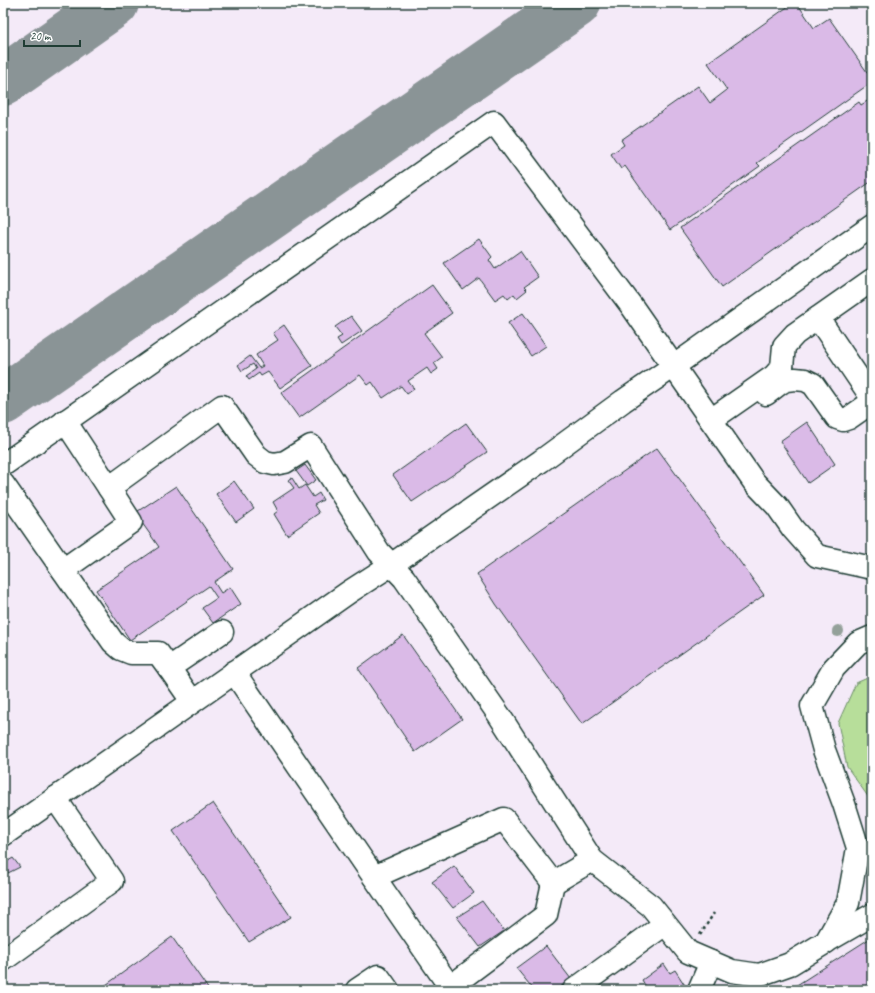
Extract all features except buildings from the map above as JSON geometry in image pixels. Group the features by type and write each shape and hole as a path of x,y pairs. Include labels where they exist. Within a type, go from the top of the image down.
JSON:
{"lane":[{"path":"3,465 494,122 629,302 754,482 777,506 793,529 817,556 872,568"},
{"path":"3,835 192,701 541,461 623,401 872,226"},
{"path":"714,425 774,376 782,367 784,346 795,334 872,280"},
{"path":"818,318 872,398"},
{"path":"714,425 786,380 805,380 813,384 837,418 842,420 849,418 872,402"},
{"path":"109,488 222,406 256,455 265,462 274,464 285,462 311,446 379,552 404,578 494,708 592,860 651,906 688,952 732,971 759,975 790,964 872,915"},
{"path":"63,570 132,522 65,421"},
{"path":"3,484 113,642 121,650 131,653 158,653 192,701"},
{"path":"169,668 222,632"},
{"path":"826,942 848,903 858,848 824,750 812,706 834,668 858,643 872,637"},
{"path":"234,672 451,988 546,915 553,883 592,860"},
{"path":"3,960 112,881 55,798"},
{"path":"374,877 504,819 553,883"},
{"path":"574,990 665,924"},
{"path":"699,990 711,962"},
{"path":"357,990 378,976 388,990"}],"path":[{"path":"688,952 703,932 714,913"}],"green space":[{"path":"872,676 872,799 869,798 847,767 838,723 856,683"}],"taxiway":[{"path":"3,81 114,3"},
{"path":"3,400 576,3"}]}
